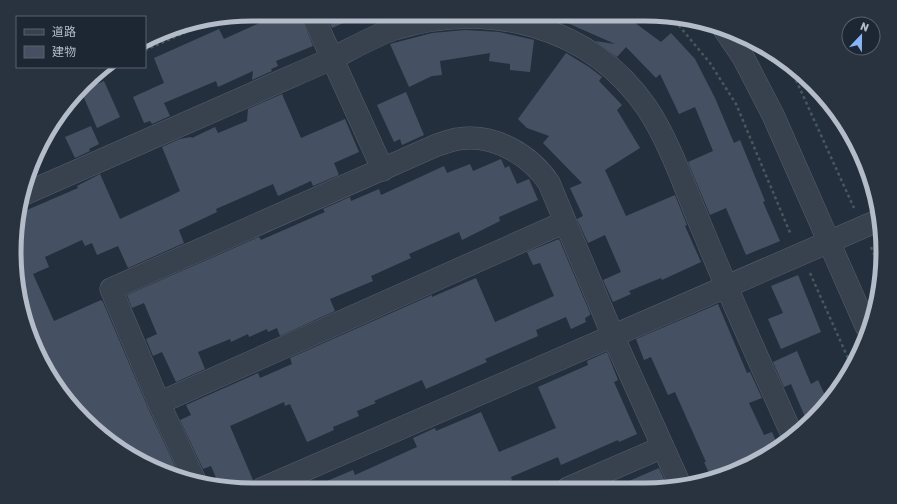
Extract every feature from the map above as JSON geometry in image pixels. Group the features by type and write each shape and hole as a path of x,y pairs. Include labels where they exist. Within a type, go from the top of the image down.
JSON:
{"street":[{"path":"315,21 383,170"},
{"path":"29,192 331,59 393,30 428,21"},
{"path":"522,21 556,33 593,52 609,64 623,79 655,120 790,431"},
{"path":"730,38 743,57 770,109 865,323"},
{"path":"192,475 159,403 111,289 437,145 459,138 493,141 527,158 540,170 549,183 613,336 677,481"},
{"path":"159,403 565,222"},
{"path":"275,483 870,224"},
{"path":"580,483 663,447"}],"path":[{"path":"677,23 710,63 736,104 791,234 791,247 800,266 810,272 849,360"},
{"path":"146,50 196,28"},
{"path":"794,75 870,224 876,251"}],"building":[{"path":"264,21 303,21 313,46 276,61 278,66 271,69 272,71 252,80 253,71 218,87 216,81 164,103 170,116 152,124 150,121 144,123 133,97 164,83 154,58 219,29 224,39"},
{"path":"329,21 348,21 332,28"},
{"path":"563,21 632,21 661,42 671,33 695,59 715,98 734,143 740,140 765,201 763,202 780,241 746,255 726,208 710,215 688,162 713,151 695,107 679,114 660,74 656,78 626,47 617,57 595,41 615,44"},
{"path":"465,30 499,32 534,40 530,72 510,70 510,64 489,61 490,53 440,61 442,75 432,76 409,87 390,44 432,33"},
{"path":"566,53 602,77 599,81 622,105 617,110 640,148 605,170 626,216 675,195 687,225 685,226 701,262 662,280 661,278 629,291 631,294 613,302 603,280 621,272 605,235 588,243 577,219 583,216 570,188 582,183 543,143 549,136 527,128 518,119"},
{"path":"104,81 120,117 97,128 83,95 92,86"},
{"path":"406,92 424,135 402,145 400,139 394,142 377,105"},
{"path":"282,94 301,138 345,119 359,152 334,163 339,175 313,186 311,181 278,196 273,184 216,209 217,212 179,230 184,243 128,268 118,246 97,255 92,243 85,246 82,240 45,257 49,267 33,274 54,321 101,300 103,302 148,408 177,471 136,452 100,426 78,404 52,368 33,326 25,297 21,267 21,237 24,211 78,188 77,186 100,174 120,219 180,191 162,147 180,139 192,138 215,127 218,133 247,121 248,109"},
{"path":"91,126 99,144 89,149 90,151 75,158 65,137"},
{"path":"501,159 505,168 509,166 517,184 529,179 538,200 499,217 500,221 462,240 459,232 409,254 411,258 371,276 373,281 330,299 335,311 280,336 277,328 268,332 267,329 249,337 248,334 231,342 230,339 198,352 205,369 176,382 162,352 153,356 146,339 157,334 144,303 132,308 127,295 259,237 261,240 325,212 323,209 350,197 351,201 379,189 381,195 444,166 447,173 470,164 473,171"},
{"path":"559,239 590,313 590,315 585,318 586,322 571,329 566,317 536,330 538,336 485,359 487,362 426,389 422,380 374,401 376,403 357,411 359,416 333,427 334,430 307,442 290,404 285,406 284,402 230,426 253,480 252,483 217,480 211,466 203,469 180,420 191,415 186,405 258,373 260,378 292,364 290,358 432,295 432,297 476,278 495,322 554,296 540,263 533,265 527,252"},
{"path":"798,275 821,332 781,349 768,319 783,313 771,286"},
{"path":"718,304 747,373 750,372 762,398 749,403 764,435 772,432 776,442 747,459 709,474 704,462 706,462 675,392 668,395 651,357 644,360 636,339"},
{"path":"797,351 811,384 818,380 825,396 805,418 791,384 784,387 773,362"},
{"path":"607,352 618,380 614,382 637,434 619,442 618,440 561,465 558,457 511,477 512,480 505,483 322,483 353,470 355,475 417,447 413,438 435,428 436,431 481,412 499,452 556,428 538,387 588,365 587,361"},
{"path":"659,468 665,482 660,483 624,483"}]}
